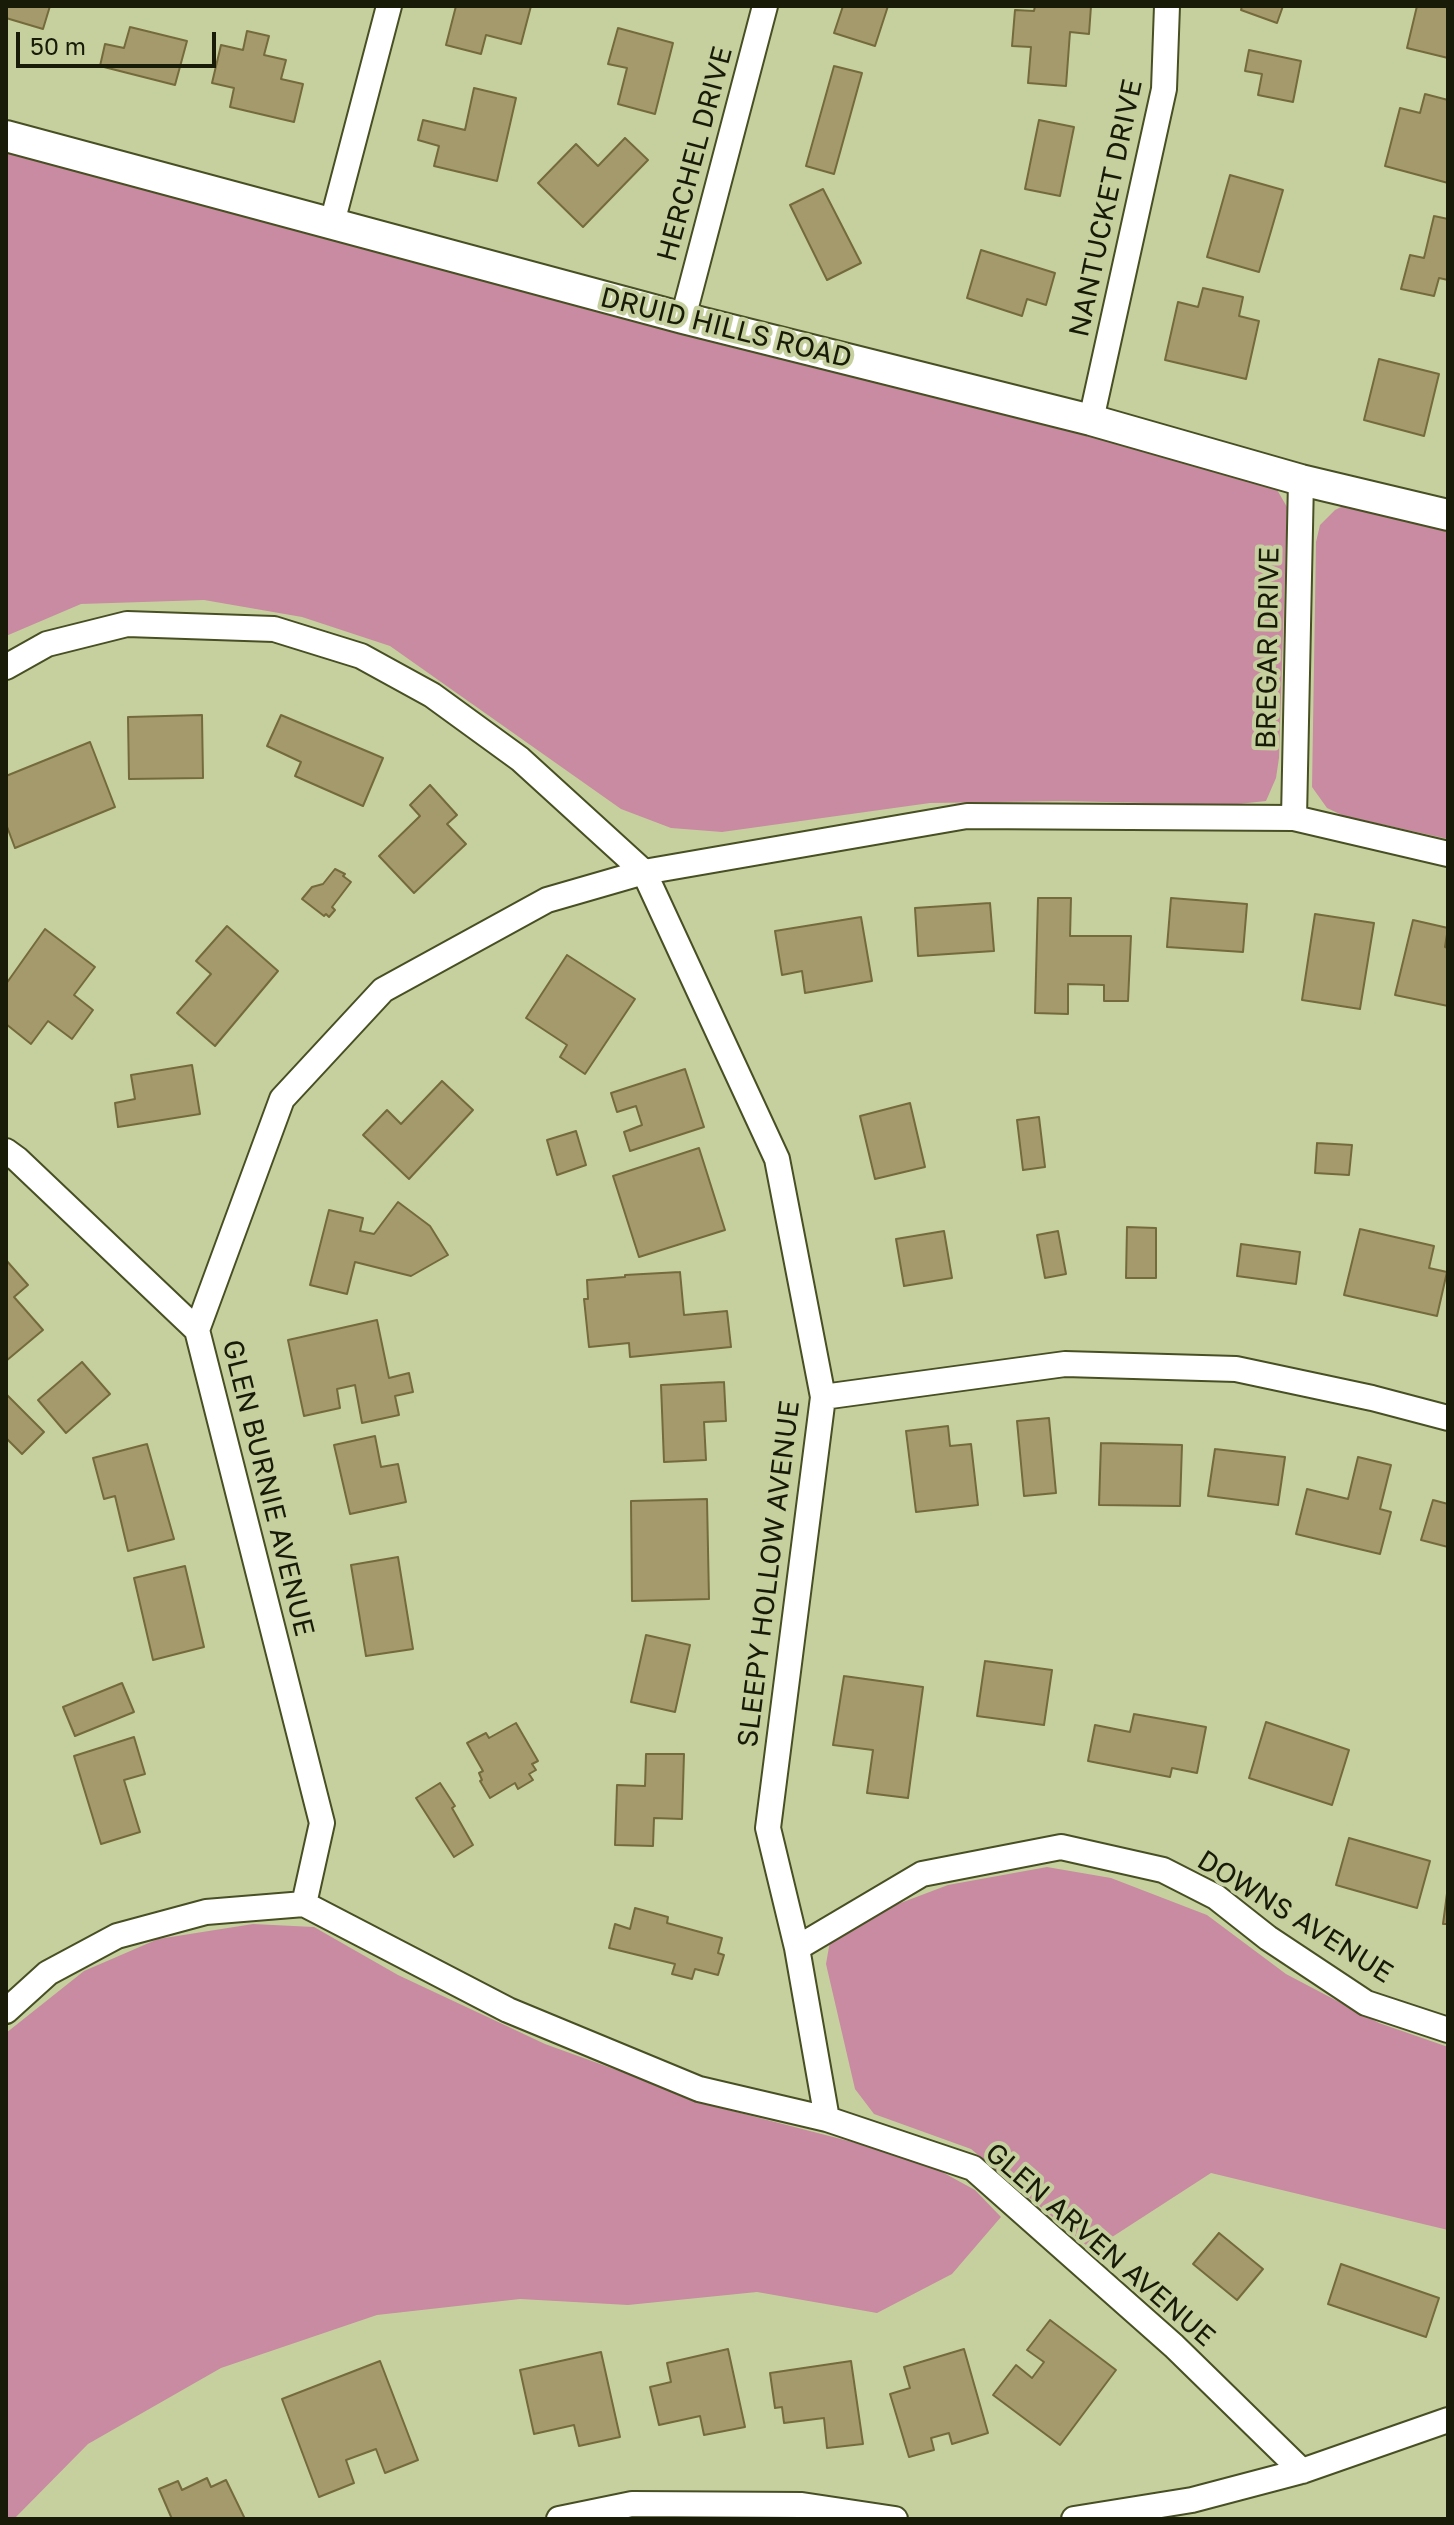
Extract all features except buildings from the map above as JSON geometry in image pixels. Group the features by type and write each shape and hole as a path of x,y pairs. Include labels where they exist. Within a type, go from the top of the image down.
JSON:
{"street":[{"path":"332,223 389,6"},
{"name":"HERCHEL DRIVE","path":"683,318 765,6"},
{"name":"NANTUCKET DRIVE","path":"1091,420 1164,89 1167,6"},
{"name":"DRUID HILLS ROAD","path":"6,136 683,318 1091,420 1301,480 1448,515"},
{"name":"BREGAR DRIVE","path":"1294,818 1301,480"},
{"path":"6,667 47,644 127,624 274,629 361,656 432,695 520,759 644,872"},
{"name":"GLEN BURNIE AVENUE","path":"304,1904 322,1823 197,1330 282,1099 383,990 547,900 644,872 967,816 1294,818 1448,854"},
{"name":"SLEEPY HOLLOW AVENUE","path":"644,872 777,1159 823,1397 768,1828 797,1948 827,2119"},
{"path":"6,1151 197,1330"},
{"path":"823,1397 1065,1364 1236,1369 1448,1418"},
{"name":"DOWNS AVENUE","path":"797,1948 922,1874 1061,1847 1163,1870 1216,1897 1268,1938 1366,2003 1448,2030"},
{"path":"6,2011 48,1973 117,1936 206,1912 304,1904"},
{"name":"GLEN ARVEN AVENUE","path":"304,1904 508,2010 699,2089 827,2119 973,2168 1174,2346 1302,2471"},
{"path":"1074,2519 1192,2500 1302,2471 1448,2420"},
{"path":"559,2519 632,2504 802,2505 895,2519"}],"shaded area":[{"path":"6,149 1252,479 1276,488 1287,507 1279,758 1276,778 1266,801 1229,805 1064,801 930,803 722,832 671,828 621,809 390,646 302,617 204,600 81,604 6,636"},
{"path":"1347,504 1448,531 1448,839 1344,816 1327,808 1312,787 1316,542 1320,525 1335,510"},
{"path":"1047,1867 1111,1878 1207,1915 1286,1974 1379,2023 1448,2047 1448,2230 1211,2173 1092,2250 971,2149 874,2114 855,2089 826,1964 830,1941 890,1907 948,1885"},
{"path":"253,1924 314,1927 398,1975 545,2044 721,2108 895,2153 933,2167 975,2190 1001,2217 952,2274 877,2313 757,2292 628,2305 520,2299 377,2315 221,2368 88,2444 14,2519 6,2519 6,2033 84,1971 158,1939"}]}
